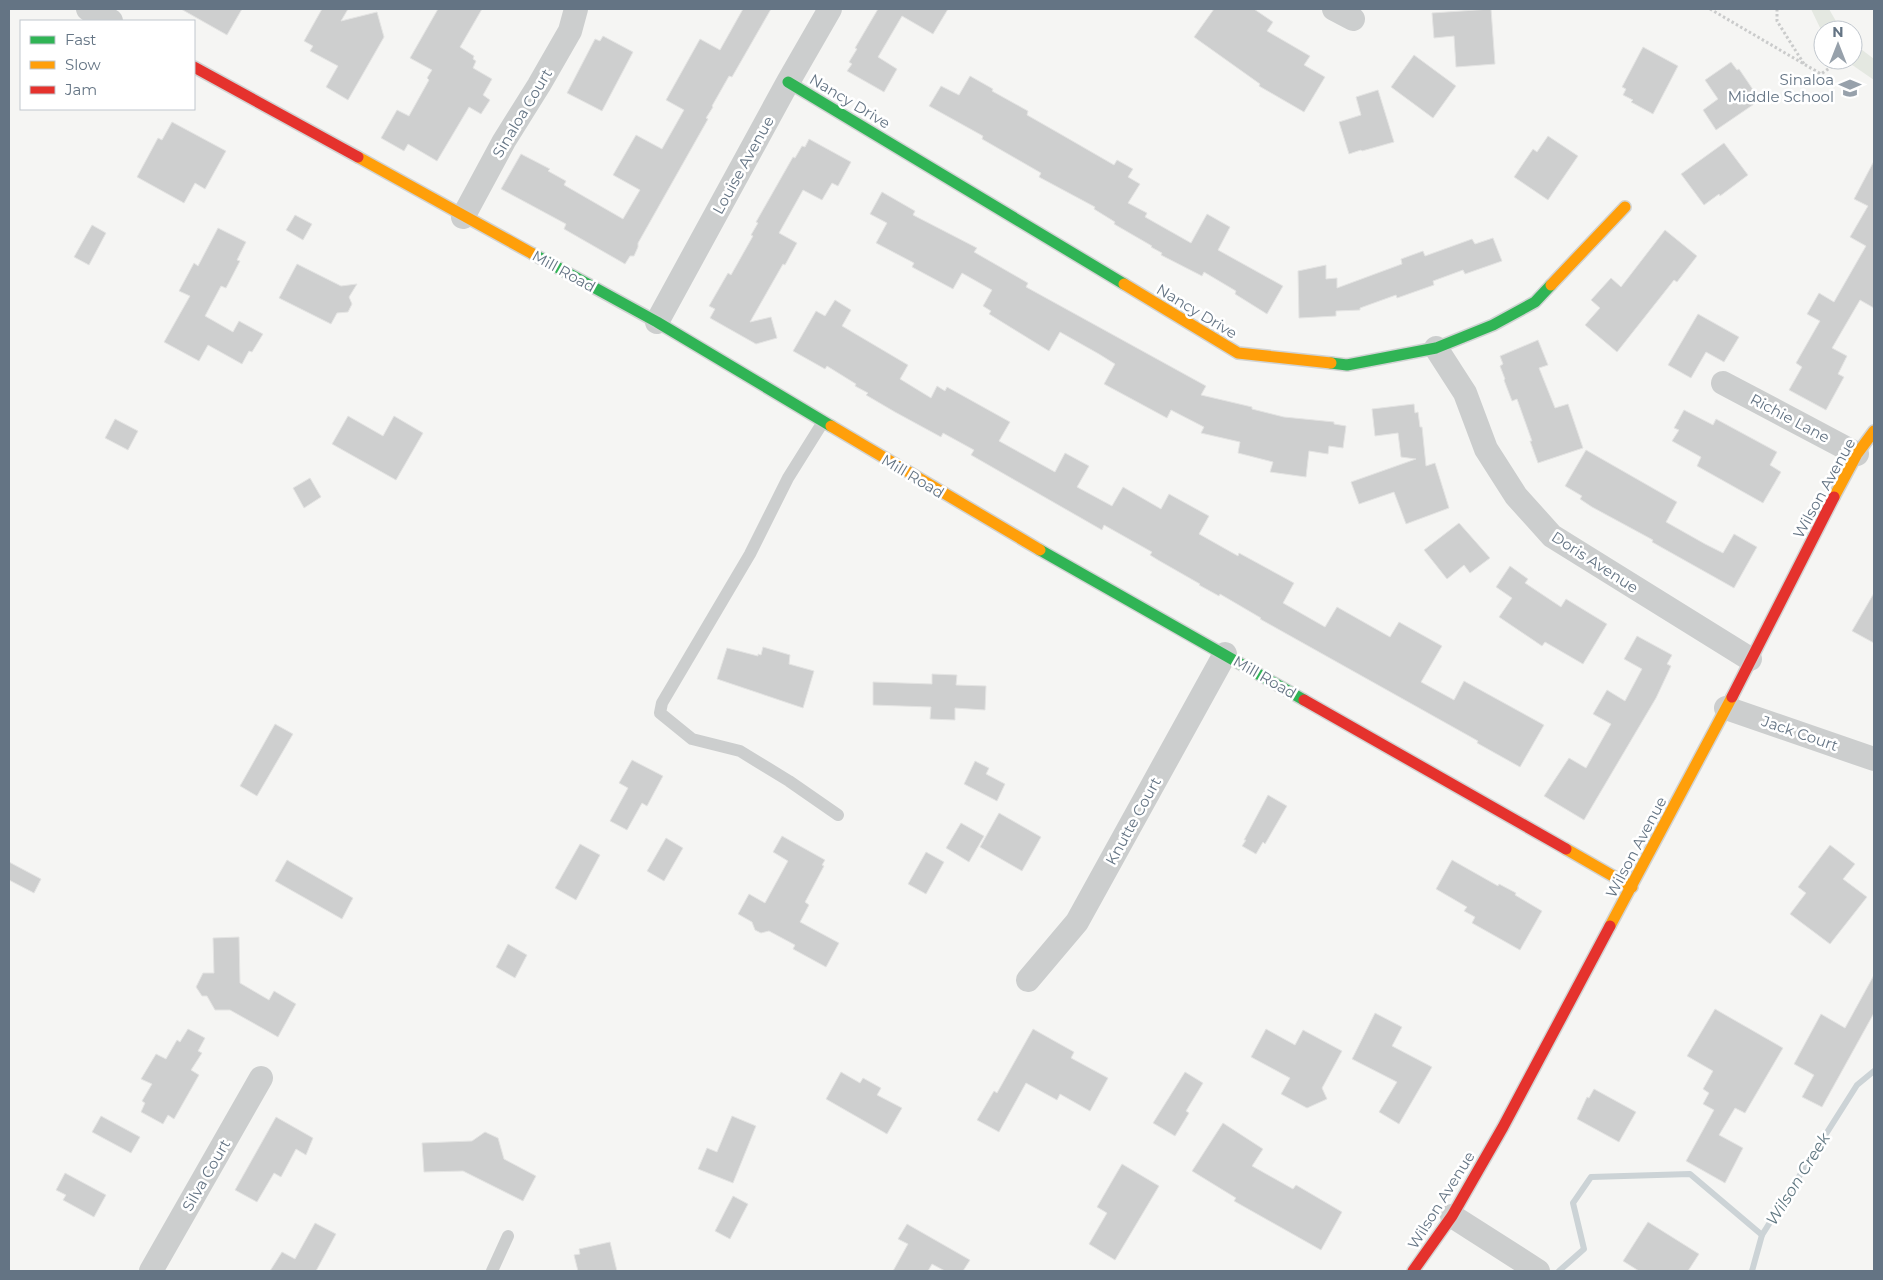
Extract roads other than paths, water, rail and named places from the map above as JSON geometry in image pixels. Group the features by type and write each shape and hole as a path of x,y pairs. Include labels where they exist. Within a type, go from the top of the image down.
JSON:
{"street":[{"path":"88,9 109,20"},
{"name":"Sinaloa Court","path":"464,216 504,141 570,31 576,9"},
{"name":"Louise Avenue","path":"657,322 830,9"},
{"name":"Mill Road","path":"195,68 657,322 967,508 1632,887"},
{"name":"Nancy Drive","path":"788,82 1238,353 1347,365 1436,348 1493,325 1536,302 1625,207"},
{"name":"Doris Avenue","path":"1436,348 1464,393 1486,450 1516,496 1552,536 1750,659"},
{"name":"Richie Lane","path":"1723,383 1857,454"},
{"name":"Wilson Avenue","path":"1413,1271 1452,1216 1503,1127 1632,887 1857,454 1874,430"},
{"name":"Knutte Court","path":"1028,980 1077,922 1225,654"},
{"name":"Jack Court","path":"1726,708 1874,759"},
{"name":"Silva Court","path":"150,1271 261,1078"},
{"path":"1452,1216 1532,1268"}],"lane":[{"path":"823,422 788,478 750,554 662,702 660,713 692,739 740,751 789,780 838,815"},
{"path":"492,1271 508,1236"}],"waterway":[{"name":"Wilson Creek","path":"1559,1271 1584,1249 1573,1203 1591,1177 1690,1174 1762,1235 1857,1085 1874,1071"},
{"path":"1752,1271 1762,1235"}],"place":[{"name":"Sinaloa Middle School","path":"1850,88"}]}
